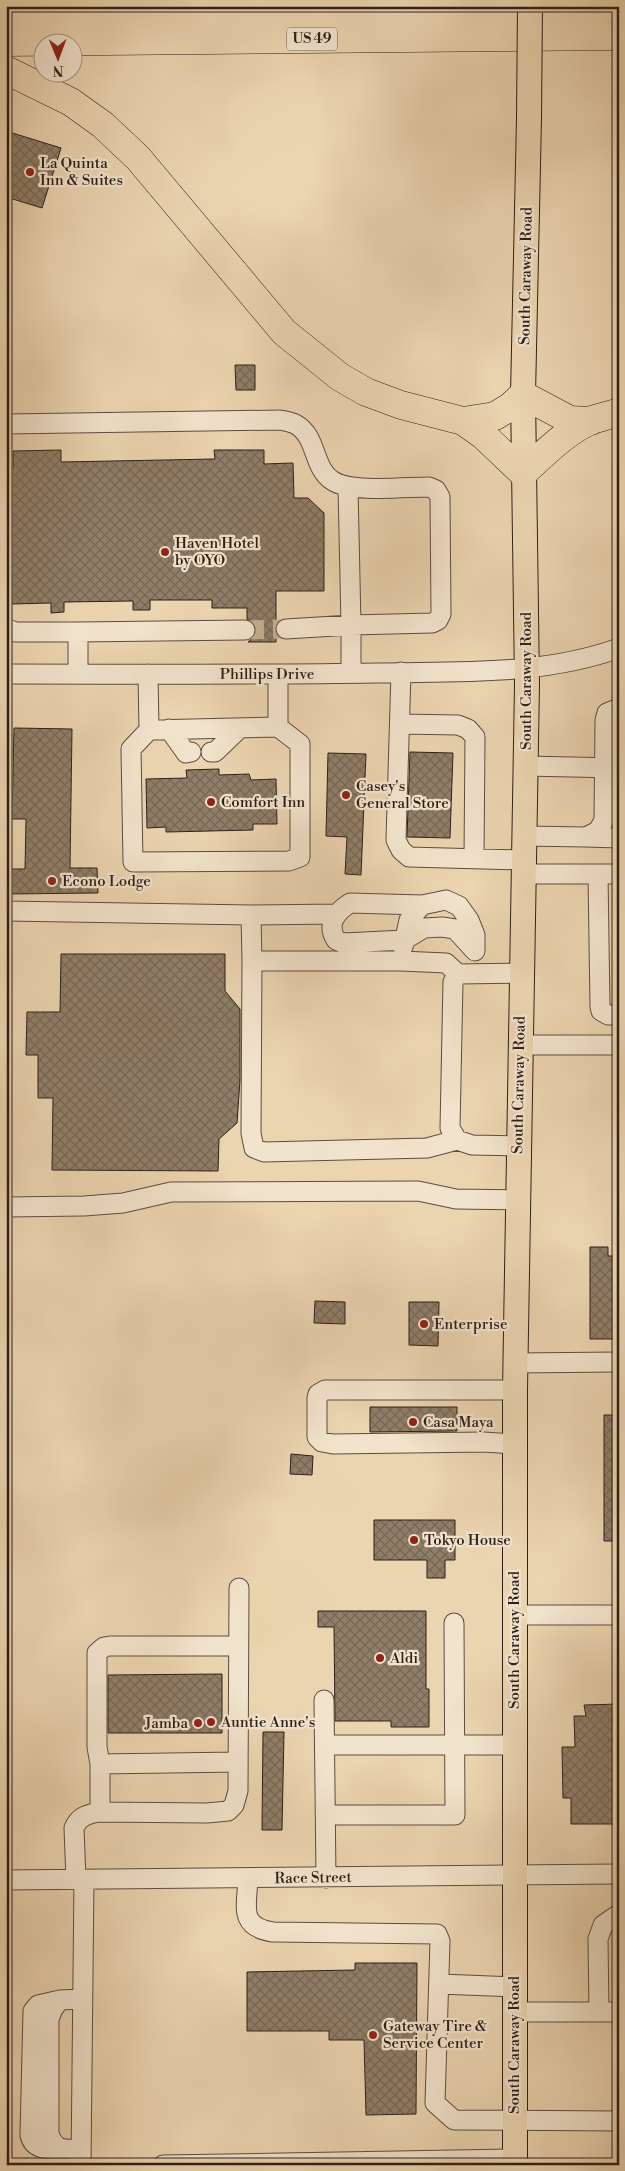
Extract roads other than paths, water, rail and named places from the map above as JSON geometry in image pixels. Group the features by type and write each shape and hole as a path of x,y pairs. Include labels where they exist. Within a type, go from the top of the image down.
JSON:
{"highway":[{"path":"6,16 619,8"},
{"name":"US 49","path":"6,42 619,36"},
{"path":"6,70 71,102 115,136 138,158 284,332 311,356 340,377 366,392 401,405 463,420 495,416 510,407 523,395 570,420 591,420 619,412"},
{"path":"463,420 483,435 523,472 554,444 591,420"}],"main road":[{"name":"South Caraway Road","path":"515,2162 515,1363 527,669 523,395 530,6"}],"street":[{"path":"6,424 280,420 295,424 308,434 322,470 332,480 348,487 429,487 436,490 440,497 441,614 438,620 432,623 286,629"},
{"path":"348,487 351,673"},
{"path":"6,628 15,632 245,630"},
{"path":"78,632 78,674"},
{"name":"Phillips Drive","path":"6,674 278,674 527,669 573,662 619,648"},
{"path":"401,672 396,840 401,850 409,858 474,859 523,867 598,874 619,874"},
{"path":"148,674 149,730"},
{"path":"278,674 278,727"},
{"path":"586,837 598,831 604,820 612,768 605,720 607,713 619,708"},
{"path":"400,724 458,725 468,729 475,737 474,859"},
{"path":"278,727 300,744 300,857 289,861 133,862 130,749 149,730 240,728 278,727"},
{"path":"211,752 215,752 240,728"},
{"path":"169,729 186,753 191,752"},
{"path":"525,766 612,768"},
{"path":"524,836 619,838"},
{"path":"598,874 610,1013"},
{"path":"467,974 475,951 475,936 469,920 459,906 446,900 422,905 350,903 336,914 333,920 331,933 336,940 344,943 404,940 424,928 442,927 455,929 475,951"},
{"path":"401,961 408,920 422,905"},
{"path":"6,911 251,915 336,914"},
{"path":"251,915 251,1133 254,1148 264,1152 427,1148 457,1140 472,1145 519,1146"},
{"path":"252,961 401,961 446,963 467,974"},
{"path":"457,1140 450,1128 453,982 467,974 521,973"},
{"path":"520,1045 619,1045"},
{"path":"6,1206 84,1206 123,1203 170,1192 418,1191 456,1199 518,1200"},
{"path":"515,1363 619,1362"},
{"path":"515,1390 325,1390 318,1394 317,1398 317,1437 322,1442 333,1444 484,1442 515,1444"},
{"path":"82,1999 60,2000 52,2009 49,2019 49,2134 52,2143 60,2149 81,2157 82,1999 80,1879 74,1828 77,1820 86,1814 100,1812 207,1814 228,1811 234,1805 238,1792 238,1588"},
{"path":"514,1615 619,1615"},
{"path":"325,1815 455,1815 454,1623"},
{"path":"100,1812 100,1764 97,1747 97,1653 104,1647 238,1646"},
{"path":"324,1700 326,1878"},
{"path":"325,1746 514,1745"},
{"path":"100,1764 238,1762"},
{"name":"Race Street","path":"6,1880 619,1874"},
{"path":"248,1878 247,1916 250,1923 258,1930 273,1932 436,1934 440,1941 435,2103 454,2120 619,2122"},
{"path":"599,2012 598,1939 603,1925 619,1914"},
{"path":"439,1984 514,1987"},
{"path":"514,2012 619,2012"},
{"path":"163,2165 515,2162"}],"tunnel":[{"path":"245,630 286,629"}],"place":[{"name":"La Quinta Inn & Suites","path":"30,172"},
{"name":"Haven Hotel by OYO","path":"165,552"},
{"name":"Casey's General Store","path":"346,795"},
{"name":"Comfort Inn","path":"211,802"},
{"name":"Econo Lodge","path":"52,881"},
{"name":"Enterprise","path":"424,1324"},
{"name":"Casa Maya","path":"413,1422"},
{"name":"Tokyo House","path":"414,1540"},
{"name":"Aldi","path":"380,1658"},
{"name":"Auntie Anne's","path":"211,1722"},
{"name":"Jamba","path":"198,1723"},
{"name":"Gateway Tire & Service Center","path":"373,2035"}]}
